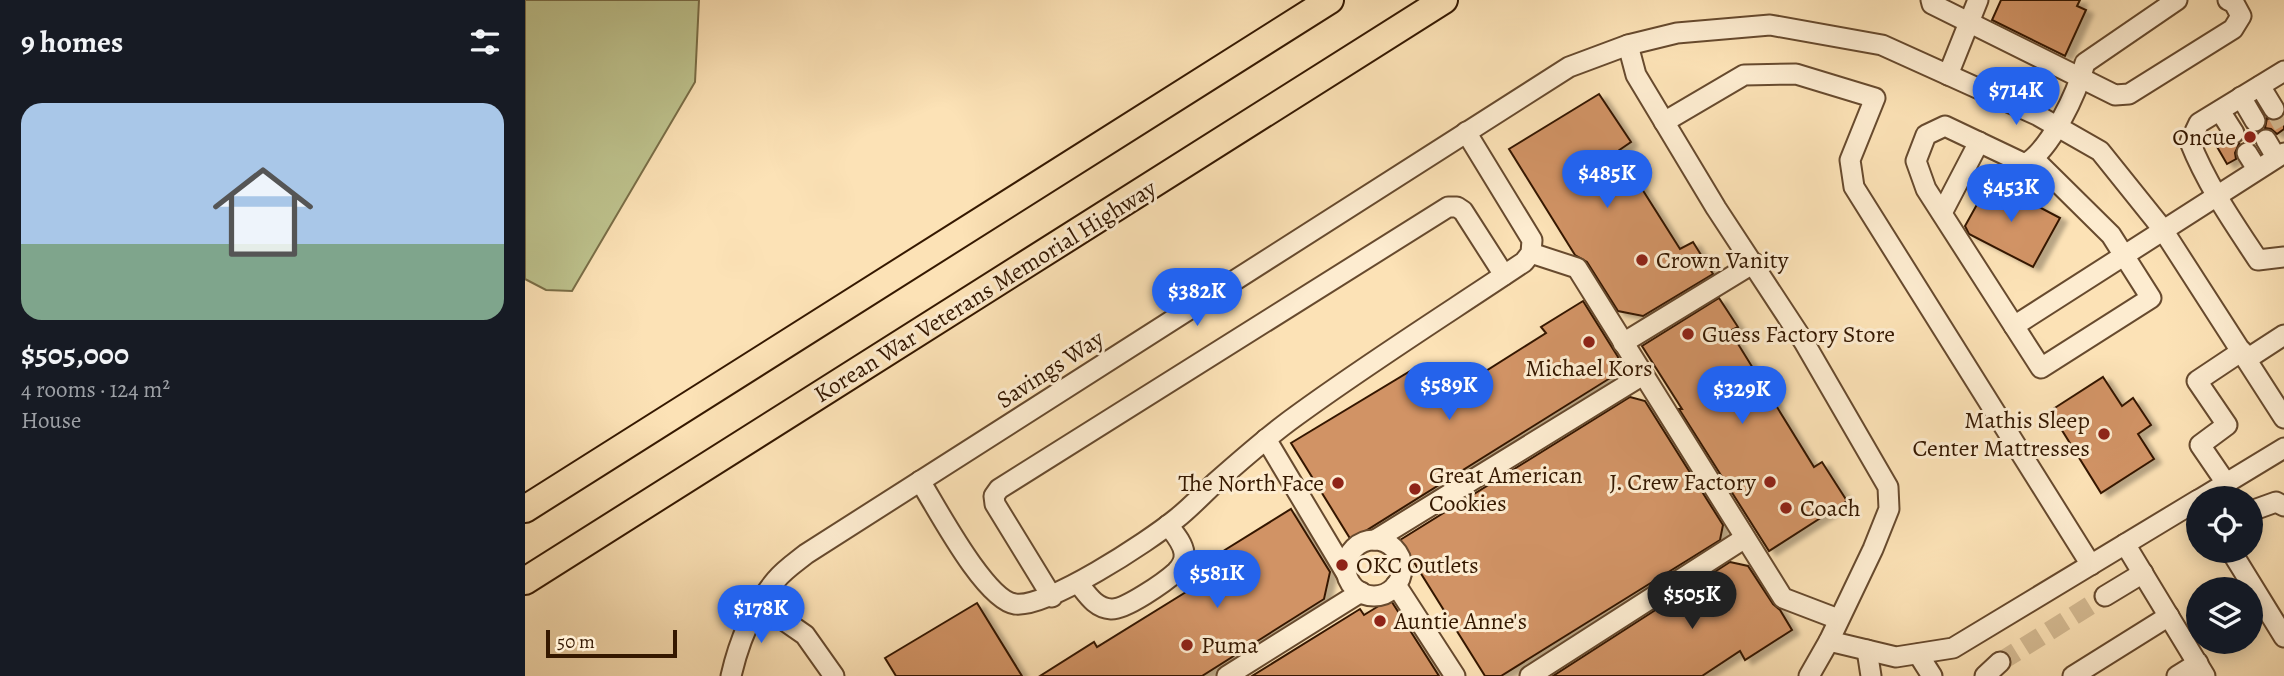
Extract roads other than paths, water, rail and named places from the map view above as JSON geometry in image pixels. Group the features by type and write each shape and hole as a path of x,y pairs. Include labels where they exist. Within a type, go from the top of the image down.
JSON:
{"highway":[{"path":"525,509 1330,0"},
{"name":"Korean War Veterans Memorial Highway","path":"525,581 1444,0"}],"street":[{"path":"1931,0 1932,4 2115,95 2129,94 2233,29 2241,16 2234,3 2228,0"},
{"path":"1948,75 1978,0"},
{"path":"2033,159 2111,235 2151,298 2041,368 1926,189 1916,161 1926,135 1945,126 2025,164 2033,159 2057,127 2082,77 2085,63 2177,0"},
{"name":"Savings Way","path":"731,676 744,632 759,603 777,578 806,554 1569,67 1628,45 1677,33 1770,25 1882,46 2037,115 2100,150 2163,229 2284,418"},
{"path":"1628,45 1636,75 1716,208 1804,342 1888,487 1889,509 1873,549 1829,641 1809,676"},
{"path":"2283,73 2199,123 2190,142 2200,169 2258,260 2284,257"},
{"path":"1664,122 1744,75 1796,74 1875,98 1850,160 1854,187 2091,565"},
{"path":"2260,86 2274,109"},
{"path":"2241,97 2255,121"},
{"path":"2220,111 2234,133"},
{"path":"920,481 976,570 992,590 1011,604 1027,605 1052,597 1078,583 1168,524 1296,415 1524,262 1531,253 1532,240 1466,132"},
{"path":"1942,213 1979,142"},
{"path":"2014,326 2215,195 2252,161 2276,150"},
{"path":"1052,597 995,504 999,489 1448,207 1457,207 1463,211 1504,275"},
{"path":"1531,253 1577,268 1783,598 1838,619"},
{"path":"1623,343 1754,263"},
{"path":"2226,483 2200,445 2227,425 2197,382 2284,335"},
{"path":"1346,573 1349,555 1363,542 1375,540 1643,374"},
{"path":"1266,439 1349,582 1361,592 1372,596 1381,595 1396,585 1400,577 1400,559 1390,545 1375,540"},
{"path":"2221,486 2284,448"},
{"path":"2263,507 2276,502 2284,506"},
{"path":"1829,641 1896,657 1953,649 2186,507"},
{"path":"1078,583 1092,601 1101,607 1124,607 1177,571 1183,562 1181,544 1168,524"},
{"path":"1530,676 1745,538"},
{"path":"2125,544 2202,670 2178,676"},
{"path":"2238,563 2283,636"},
{"path":"2105,596 2143,573"},
{"path":"1396,585 1455,676"},
{"path":"1227,676 1361,592"},
{"path":"759,603 805,635 831,671 810,676"},
{"path":"2073,676 2169,616"},
{"path":"1867,650 1871,676"},
{"path":"1918,654 1932,676"},
{"path":"1985,676 2000,662"}],"tunnel":[{"path":"2274,109 2284,127"},
{"path":"2000,662 2105,596"}],"place":[{"name":"Oncue","path":"2250,137"},
{"name":"Crown Vanity","path":"1642,260"},
{"name":"Guess Factory Store","path":"1688,334"},
{"name":"Michael Kors","path":"1589,342"},
{"name":"Mathis Sleep Center Mattresses","path":"2104,434"},
{"name":"J. Crew Factory","path":"1770,482"},
{"name":"The North Face","path":"1338,483"},
{"name":"Great American Cookies","path":"1415,489"},
{"name":"Coach","path":"1786,508"},
{"name":"OKC Outlets","path":"1342,565"},
{"name":"Auntie Anne's","path":"1380,621"},
{"name":"Puma","path":"1187,645"}]}
